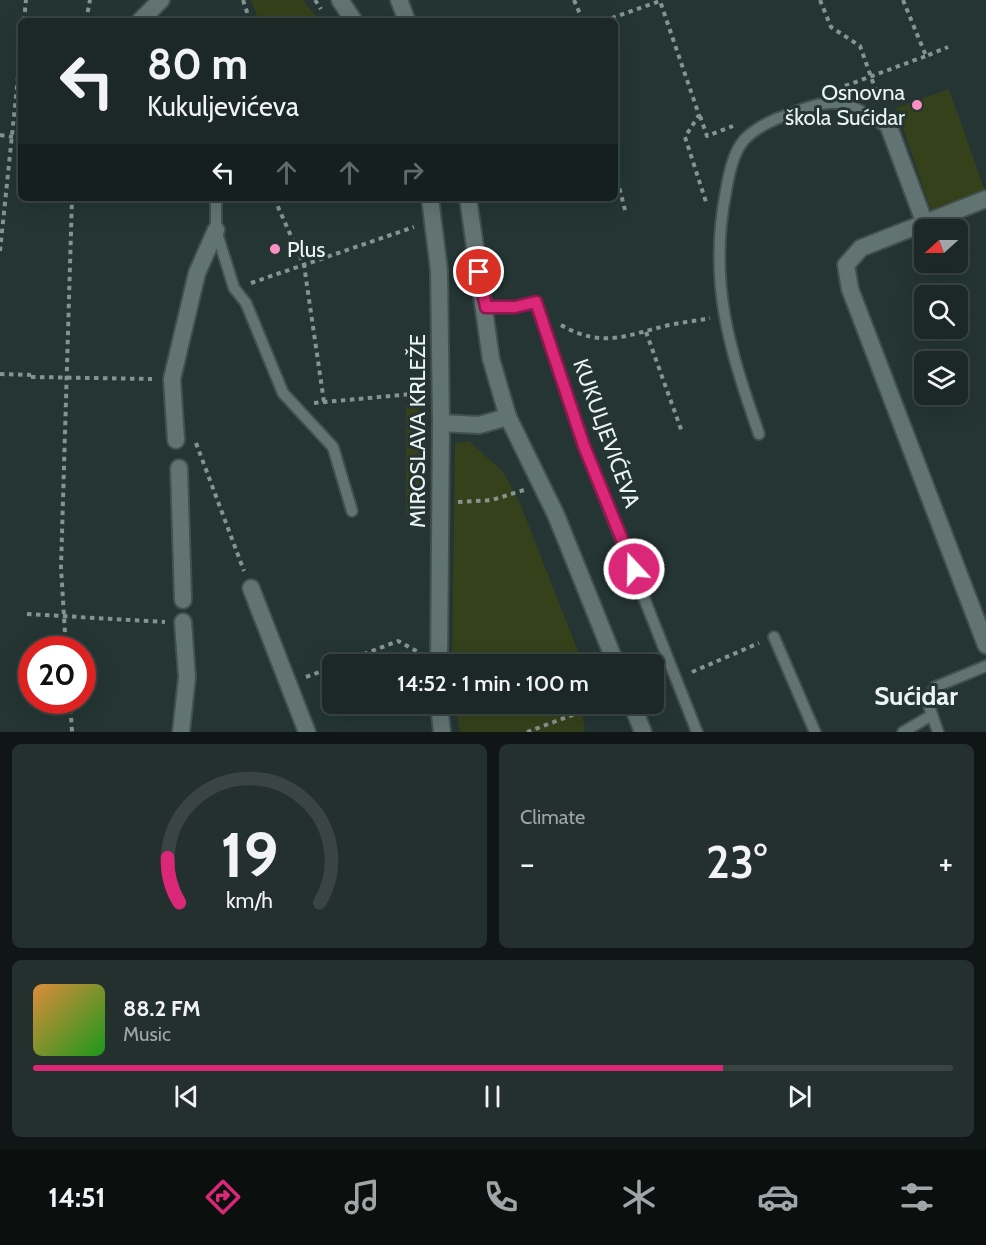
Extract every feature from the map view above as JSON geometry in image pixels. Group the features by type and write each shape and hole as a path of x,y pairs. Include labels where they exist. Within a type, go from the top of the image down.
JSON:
{"street":[{"path":"143,18 161,0"},
{"path":"340,0 352,18"},
{"path":"399,0 406,18"},
{"path":"890,130 923,219"},
{"path":"937,219 986,199"},
{"name":"MIROSLAVA KRLEŽE","path":"430,201 439,270 441,423 439,654"},
{"path":"468,201 486,307 491,359 508,417 541,484 612,654"},
{"path":"914,228 861,248 846,265 850,289 986,645"},
{"path":"176,440 172,379 196,273 216,230"},
{"path":"441,423 479,425 508,417"},
{"path":"179,468 183,600"},
{"path":"251,588 307,732"},
{"path":"181,732 187,677 183,622"},
{"path":"440,714 442,732"},
{"path":"636,714 643,732"}],"lane":[{"path":"759,434 723,315 718,282 720,225 731,168 742,142 752,132 778,118 823,101 846,104 864,111 890,130"},
{"path":"216,201 216,230 234,288 246,303 283,393 333,447 352,511"},
{"path":"486,307 515,307 536,302"},
{"name":"KUKULJEVIĆEVA","path":"536,302 584,446 697,732"},
{"path":"774,637 815,732"},
{"path":"938,732 928,703 935,687 986,666"},
{"path":"903,732 932,715"}],"path":[{"path":"24,18 26,0"},
{"path":"87,18 90,0"},
{"path":"243,0 249,18"},
{"path":"574,0 582,18"},
{"path":"820,0 831,27 860,46 890,130"},
{"path":"903,0 926,56"},
{"path":"612,18 660,1 707,136 723,129"},
{"path":"871,77 948,48"},
{"path":"0,251 18,81"},
{"path":"699,115 685,137 707,203 720,225"},
{"path":"0,135 13,137"},
{"path":"618,183 625,210"},
{"path":"65,636 61,567 72,201"},
{"path":"275,201 304,265 324,402"},
{"path":"234,288 421,225"},
{"path":"536,302 563,326 587,336 617,340 723,315"},
{"path":"646,332 682,432"},
{"path":"0,374 143,379"},
{"path":"294,405 426,393"},
{"path":"192,432 240,560"},
{"path":"440,503 492,501 541,484"},
{"path":"27,614 147,622"},
{"path":"677,679 774,637"},
{"path":"364,654 398,641 421,654"},
{"path":"288,684 322,671"},
{"path":"71,714 72,732"},
{"path":"527,732 575,714"}],"green space":[{"path":"251,0 303,0 318,18 258,18"},
{"path":"949,89 985,191 931,210 896,108"},
{"path":"406,405 419,405 420,517 406,517"},
{"path":"469,441 503,472 520,503 579,654 452,654 455,443"},
{"path":"457,714 582,714 585,729 584,732 460,732"}],"place":[{"name":"Osnovna škola Sućidar","path":"917,105"},
{"name":"Plus","path":"275,249"}],"district":[{"name":"Sućidar","path":"916,696"}],"route":[{"path":"479,272 486,307 515,307 536,302 584,446 634,569"}]}
